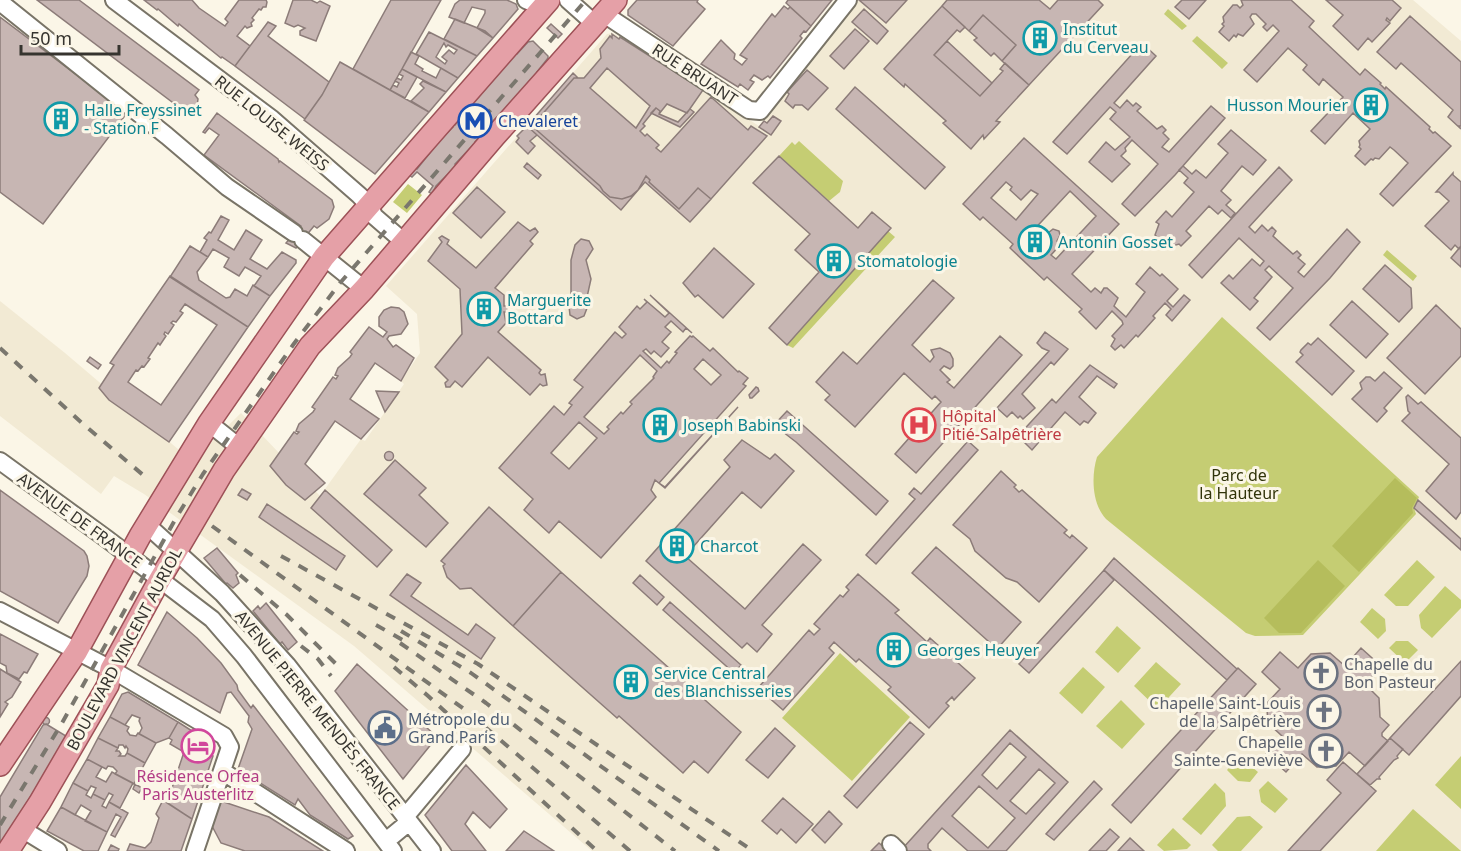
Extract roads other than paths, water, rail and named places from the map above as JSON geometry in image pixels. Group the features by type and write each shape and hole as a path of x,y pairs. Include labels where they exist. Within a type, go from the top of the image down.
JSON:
{"main road":[{"path":"0,765 77,651 129,555 209,423 324,257 370,206 539,2"},
{"name":"BOULEVARD VINCENT AURIOL","path":"8,851 40,802 108,685 111,669 177,550 239,447 310,346 364,289 605,12"}],"street":[{"name":"RUE LOUISE WEISS","path":"114,0 272,119 370,206"},
{"path":"568,0 605,12"},
{"name":"RUE BRUANT","path":"605,12 749,110 760,111 848,0"},
{"path":"0,2 227,187 298,237 364,289"},
{"path":"370,206 374,216 404,243"},
{"path":"209,423 239,447"},
{"name":"AVENUE DE FRANCE","path":"0,461 160,579"},
{"name":"AVENUE PIERRE MENDÈS FRANCE","path":"147,525 222,593 287,665 432,851"},
{"name":"AVENUE PIERRE MENDÈS FRANCE","path":"160,579 206,614 234,642 389,846"},
{"path":"0,611 111,669 224,736 230,747 195,851"},
{"path":"389,846 407,819 462,749"},
{"path":"222,771 346,851"},
{"path":"22,830 58,851"}],"railway":[{"path":"0,825 62,723 176,518 203,474 293,345 340,283 586,0"},
{"path":"0,348 83,424 149,480"},
{"path":"212,526 464,709 630,851"},
{"path":"281,556 478,664 753,851"},
{"path":"240,575 287,615 337,665"},
{"path":"376,625 410,644"},
{"path":"401,631 471,673 719,851"},
{"path":"400,643 486,703 675,851"},
{"path":"301,646 318,659 331,676"},
{"path":"394,667 597,851"}],"place":[{"name":"Institut du Cerveau","path":"1040,38"},
{"name":"Husson Mourier","path":"1371,105"},
{"name":"Halle Freyssinet - Station F","path":"61,119"},
{"name":"Chevaleret","path":"475,121"},
{"name":"Antonin Gosset","path":"1035,242"},
{"name":"Stomatologie","path":"834,261"},
{"name":"Marguerite Bottard","path":"484,309"},
{"name":"Joseph Babinski","path":"660,425"},
{"name":"Hôpital Pitié-Salpêtrière","path":"919,425"},
{"name":"Charcot","path":"677,546"},
{"name":"Georges Heuyer","path":"894,650"},
{"name":"Chapelle du Bon Pasteur","path":"1321,673"},
{"name":"Service Central des Blanchisseries","path":"631,682"},
{"name":"Chapelle Saint-Louis de la Salpêtrière","path":"1324,712"},
{"name":"Métropole du Grand Paris","path":"385,728"},
{"name":"Résidence Orfea Paris Austerlitz","path":"198,746"},
{"name":"Chapelle Sainte-Geneviève","path":"1326,751"}],"park label":[{"name":"Parc de la Hauteur","path":"1239,484"}]}
